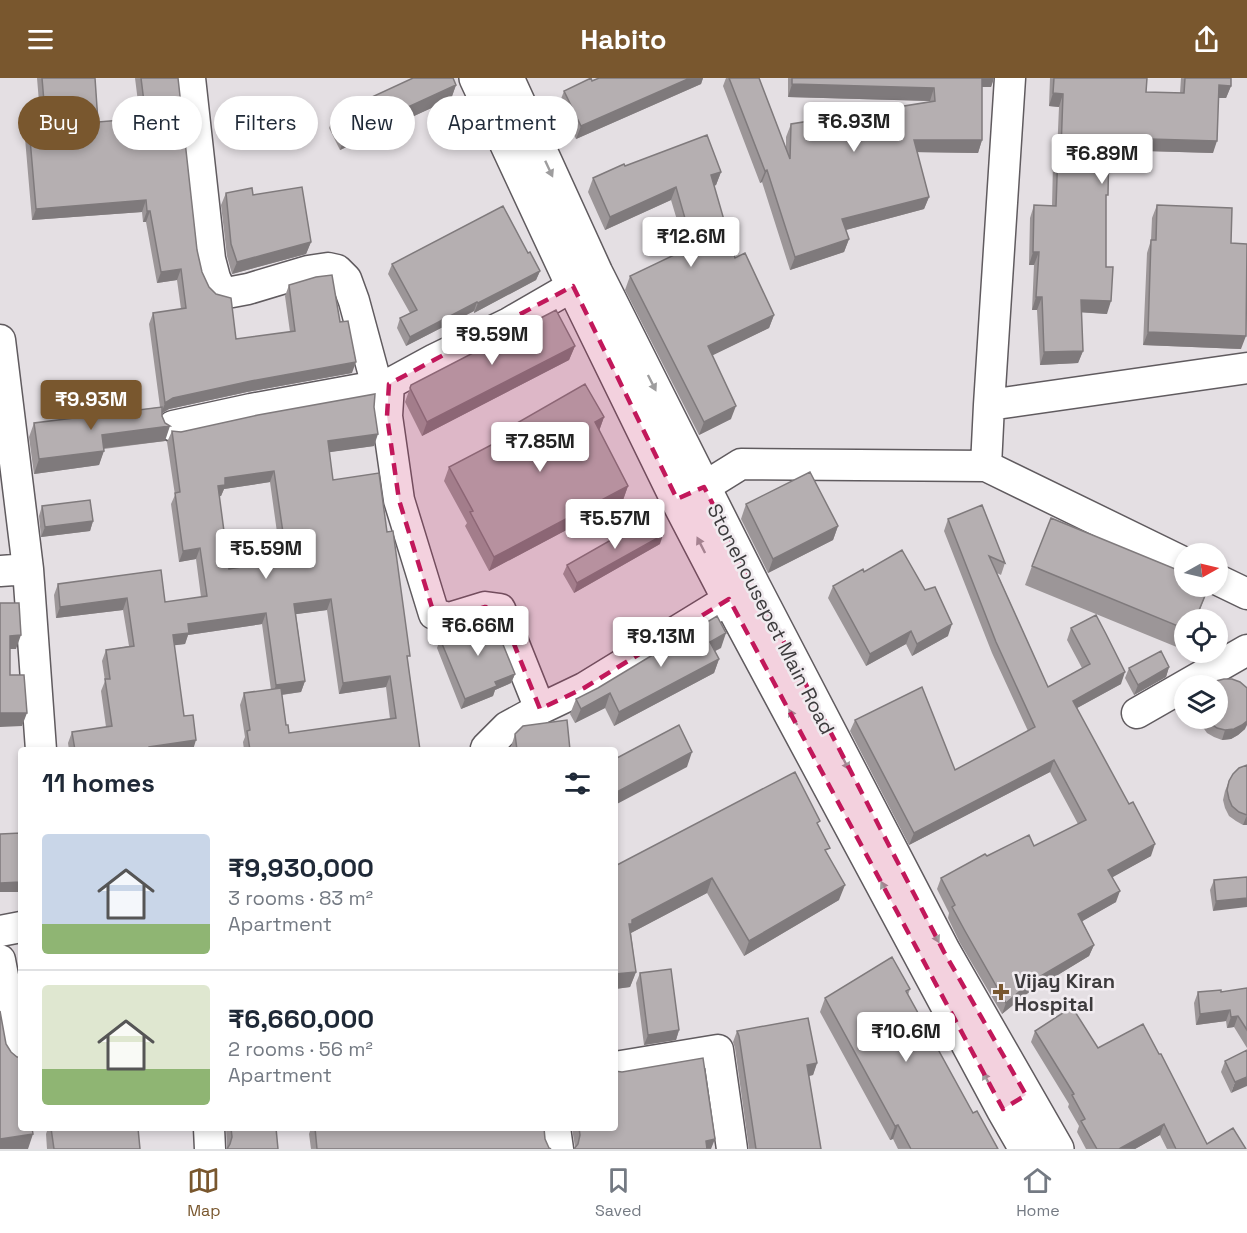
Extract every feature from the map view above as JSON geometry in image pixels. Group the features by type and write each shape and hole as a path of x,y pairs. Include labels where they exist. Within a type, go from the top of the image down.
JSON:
{"main road":[{"path":"476,78 573,286 617,343"},
{"name":"Stonehousepet Main Road","path":"507,78 596,273 617,343 741,593 944,952 1014,1102 1057,1149"},
{"path":"1014,1102 1026,1149"}],"street":[{"path":"190,78 210,259 217,285 221,291 232,292 308,271 328,268 337,270 346,279 383,385 399,500 434,614 449,618 485,607 500,609 540,709"},
{"path":"986,466 1010,78"},
{"path":"173,426 383,385 509,323 573,286"},
{"path":"0,340 14,570 41,747"},
{"path":"989,405 1247,368"},
{"path":"690,493 741,464 986,466 1174,558"},
{"path":"1228,585 1247,594"},
{"path":"487,747 507,727 584,688 741,593"},
{"path":"1137,713 1247,650"},
{"path":"0,931 18,928"},
{"path":"0,960 18,1054"},
{"path":"618,1067 718,1050 732,1149"},
{"path":"209,1131 210,1149"},
{"path":"555,1131 558,1149"}],"highlighted area":[{"path":"573,286 677,499 704,487 944,952 1026,1095 1003,1109 729,599 584,688 540,709 500,609 485,607 449,618 434,614 399,500 387,416 389,384"}],"building":[{"path":"42,78 95,78 96,96 44,96"},
{"path":"141,78 178,78 180,96 143,96"},
{"path":"413,78 453,78 456,85 427,96 427,98 415,104 415,96 374,96"},
{"path":"591,78 592,81 599,78 690,78 581,126 578,120 578,96 566,96 564,91"},
{"path":"729,78 759,78 790,159 791,124 935,101 934,88 792,84 792,78 982,78 982,140 914,140 929,197 842,219 849,239 795,257 767,170 765,171"},
{"path":"1054,78 1147,78 1146,92 1184,93 1185,78 1231,78 1231,86 1219,85 1217,141 1150,139 1149,143 1109,141 1106,267 1113,267 1111,301 1081,300 1083,351 1044,352 1042,297 1036,297 1039,252 1033,252 1034,205 1056,206 1058,150 1061,150 1063,94 1053,93"},
{"path":"112,121 112,150 186,150 197,250 202,272 209,287 216,294 231,298 236,339 295,331 289,285 332,275 340,322 348,321 356,362 251,381 173,398 165,403 153,313 186,308 181,269 161,272 146,200 36,209 31,150 100,150 100,122"},
{"path":"707,135 721,172 711,175 735,258 745,253 774,315 708,346 736,406 704,422 630,276 693,246 676,187 610,217 593,178 624,164 625,166"},
{"path":"302,187 311,242 237,262 231,244 226,193 252,188 253,195"},
{"path":"1157,205 1232,208 1231,243 1247,244 1246,336 1148,332 1151,240 1156,240"},
{"path":"503,206 540,271 410,337 400,318 417,310 392,264"},
{"path":"556,310 575,346 427,422 410,388 411,385"},
{"path":"585,384 604,417 595,422 628,486 494,557 449,467 520,430 517,423"},
{"path":"375,394 374,407 378,434 328,441 333,480 379,473 387,532 393,531 420,747 250,747 247,731 250,730 244,693 281,688 289,733 396,718 390,676 343,683 331,599 294,604 305,681 276,685 266,613 188,624 189,633 173,635 184,716 193,715 196,740 149,747 74,747 72,732 112,726 105,679 110,679 106,650 134,646 127,598 60,607 58,584 161,570 165,602 207,596 200,548 183,551 175,493 180,492 172,431 181,432 258,415","holes":["274,471 287,560 229,569 218,486 225,485 225,478"]},
{"path":"162,407 162,416 165,423 170,426 102,435 104,451 39,459 34,423"},
{"path":"810,472 838,526 773,559 746,504"},
{"path":"90,500 93,521 45,527 42,506"},
{"path":"982,505 1005,563 989,556 1048,687 1090,664 1071,628 1096,615 1106,634 1125,672 1073,701 1129,804 1133,802 1155,844 1108,870 1120,891 1078,914 1094,945 1032,981 1006,1003 952,907 955,905 941,878 985,854 987,856 1029,835 1034,846 1086,820 1054,760 914,833 855,720 922,687 955,770 1035,727 996,642 948,519"},
{"path":"653,516 663,535 577,583 567,565"},
{"path":"1051,518 1174,568 1174,597 1204,597 1200,609 1174,609 1174,624 1032,566"},
{"path":"902,550 925,590 935,587 952,624 917,644 911,631 870,654 833,586 863,569 864,572"},
{"path":"0,603 19,603 21,635 10,636 10,675 24,675 27,713 0,713"},
{"path":"491,615 515,674 495,682 497,686 465,699 440,639 481,622 479,618"},
{"path":"717,616 726,633 710,642 719,659 619,712 610,693 581,709 576,699"},
{"path":"1161,651 1169,667 1138,685 1129,668"},
{"path":"1228,679 1232,679 1247,688 1247,721 1234,729 1225,730 1221,729 1228,729"},
{"path":"567,720 570,747 517,747 515,734 523,726"},
{"path":"679,725 692,752 618,791 618,757"},
{"path":"1247,765 1247,815 1232,806 1227,790 1233,774 1239,768"},
{"path":"795,772 820,821 817,823 830,848 825,850 845,885 749,941 712,878 632,920 632,924 629,924 636,972 618,974 618,864"},
{"path":"18,833 18,882 0,883 0,834"},
{"path":"1247,877 1247,898 1216,901 1214,880"},
{"path":"892,957 910,989 906,991 973,1113 977,1111 998,1149 911,1149 898,1125 895,1126 825,998"},
{"path":"671,969 679,1030 648,1035 640,973"},
{"path":"1247,988 1247,1030 1238,1016 1231,1017 1230,1010 1200,1014 1198,992 1221,990 1221,992"},
{"path":"1072,1007 1098,1048 1143,1024 1207,1144 1233,1128 1246,1149 1176,1149 1164,1124 1119,1149 1097,1149 1081,1121 1085,1119 1072,1095 1074,1094 1035,1031"},
{"path":"0,1011 6,1044 18,1057 18,1131 32,1131 33,1134 0,1139"},
{"path":"808,1018 817,1063 807,1065 821,1149 756,1149 737,1031"},
{"path":"1247,1050 1247,1077 1235,1082 1225,1061"},
{"path":"703,1058 715,1139 706,1141 707,1149 574,1149 578,1144 579,1131 618,1131 618,1071"},
{"path":"51,1131 138,1131 140,1149 54,1149"},
{"path":"231,1131 276,1131 278,1149 227,1149 232,1137"},
{"path":"315,1131 544,1131 545,1139 551,1149 317,1149"}],"place":[{"name":"Vijay Kiran Hospital","path":"1001,992"}]}
